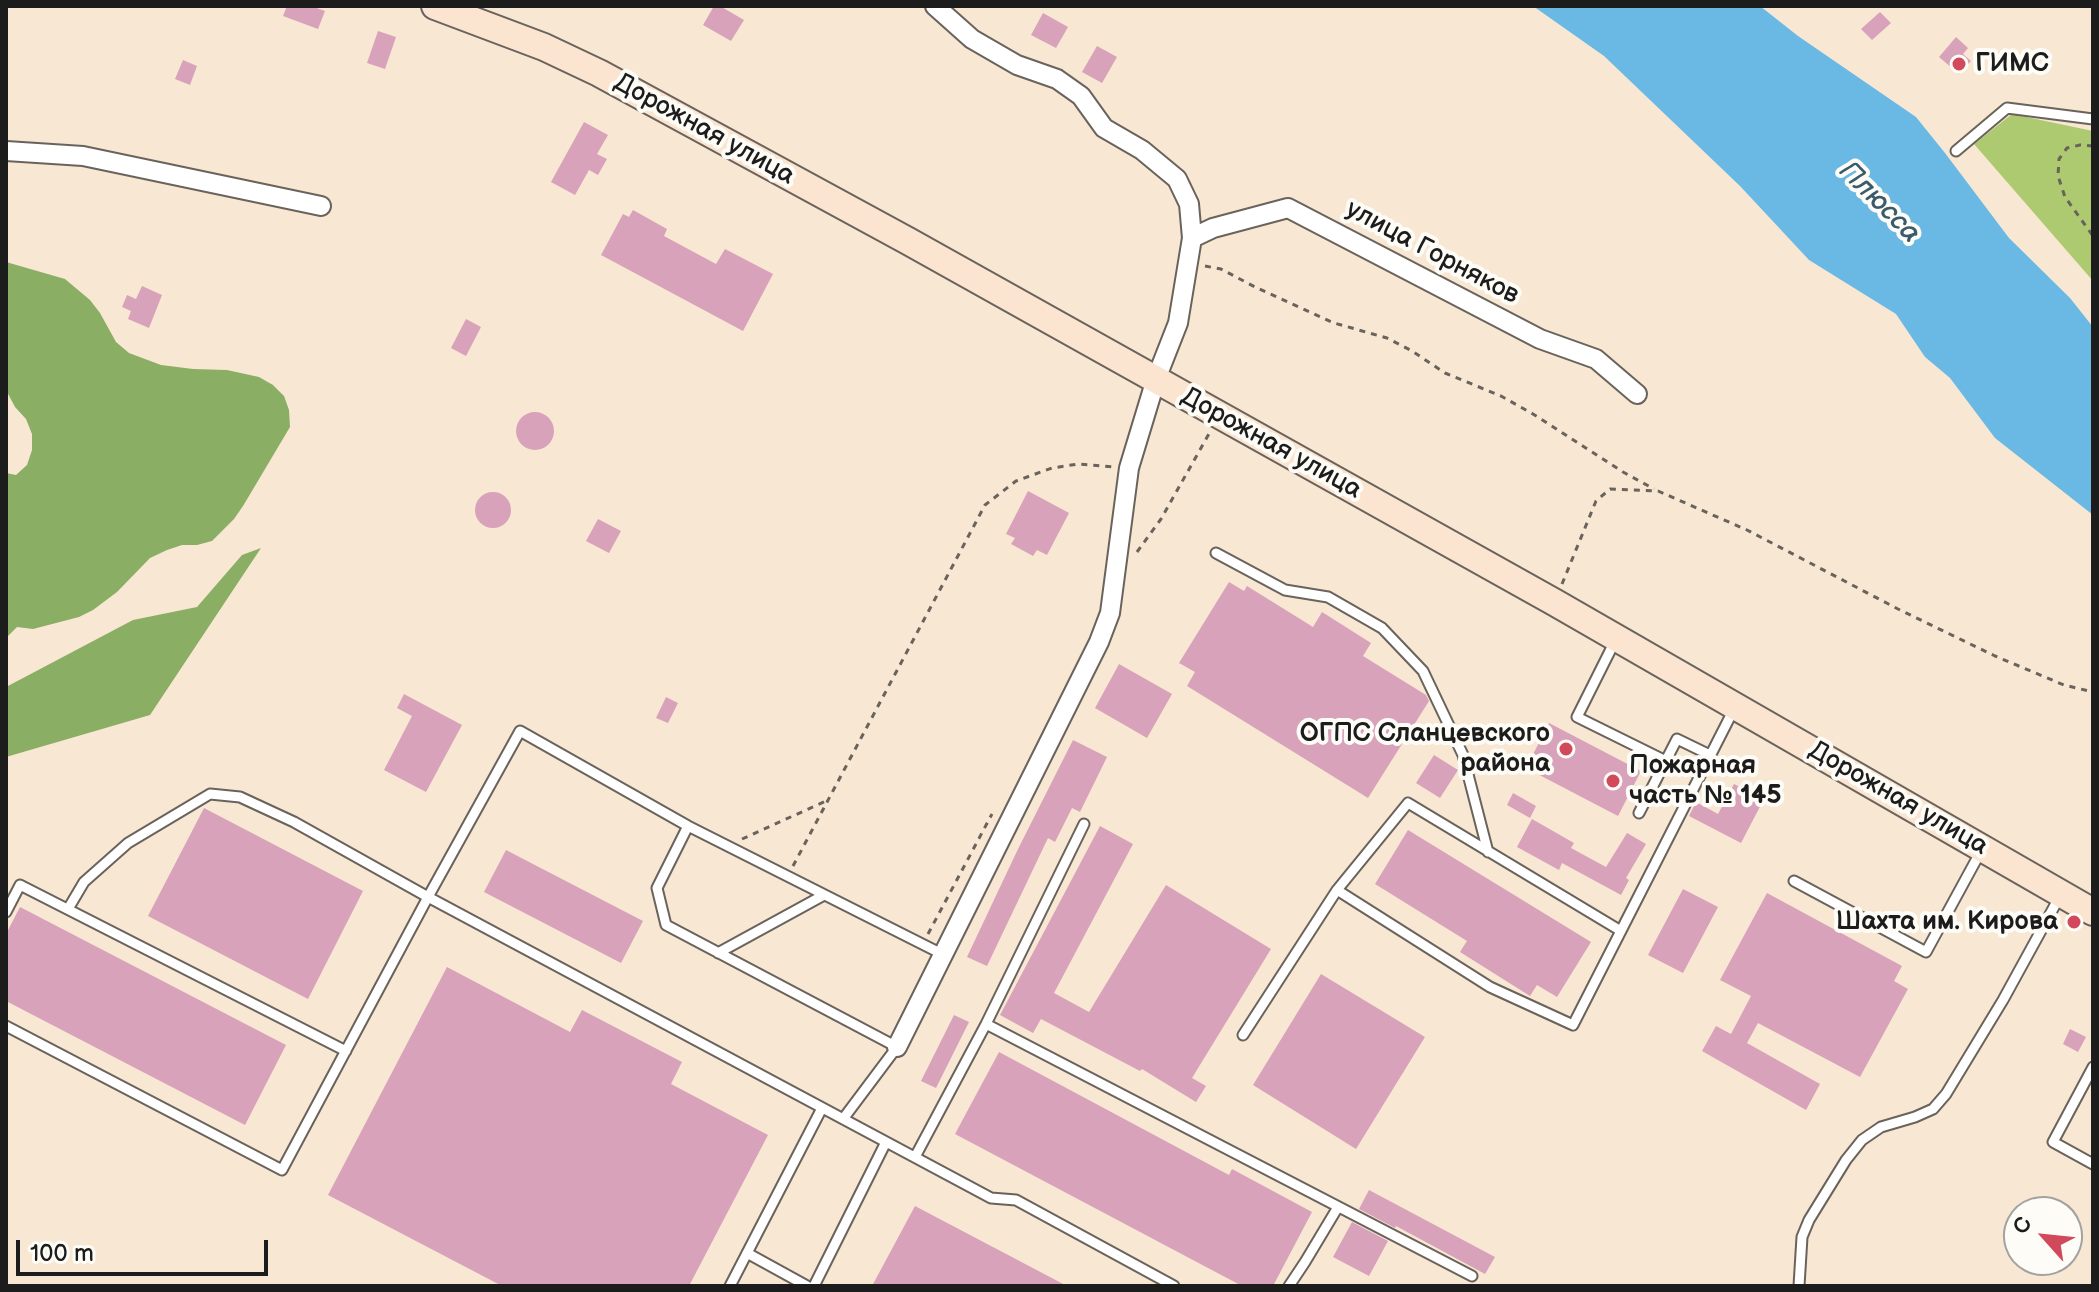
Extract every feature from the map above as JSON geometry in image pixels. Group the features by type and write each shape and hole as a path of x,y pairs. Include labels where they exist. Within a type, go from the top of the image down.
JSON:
{"street":[{"name":"Дорожная улица","path":"435,6 544,47 599,73 1554,602 2093,912"},
{"path":"897,1047 1099,642 1110,613 1129,468 1156,379 1178,323 1192,238 1189,204 1177,179 1142,150 1104,128 1081,96 1057,79 1017,65 972,39 935,6"},
{"path":"6,151 83,156 321,206"},
{"name":"улица Горняков","path":"1192,238 1213,228 1288,208 1540,339 1596,359 1637,394"}],"lane":[{"path":"1956,151 2007,108 2093,119"},
{"path":"1216,553 1285,590 1328,597 1382,628 1423,671 1463,755 1488,852"},
{"path":"1616,638 1577,717 1666,761"},
{"path":"1337,890 1490,987 1573,1025 1736,706"},
{"path":"6,1026 282,1170 520,731 688,826 944,955"},
{"path":"1639,813 1677,739 1710,755"},
{"path":"68,909 84,882 128,843 210,794 240,797 294,822 991,1198 1016,1200 1174,1286"},
{"path":"1243,1035 1337,890 1408,803 1621,931"},
{"path":"915,1157 986,1024 1084,824"},
{"path":"688,826 657,888 666,925 897,1047 843,1119"},
{"path":"1794,881 1926,952 1983,847"},
{"path":"6,912 20,885 346,1051"},
{"path":"1799,1286 1802,1237 1846,1160 1862,1140 1881,1127 1933,1109 1946,1094 2062,893"},
{"path":"718,953 824,895"},
{"path":"986,1024 1472,1276"},
{"path":"2093,1067 2053,1142 2093,1164"},
{"path":"730,1286 822,1108"},
{"path":"814,1286 886,1142"},
{"path":"1289,1286 1338,1207"},
{"path":"747,1253 807,1286"}],"path":[{"path":"2093,146 2067,148 2059,159 2058,176 2065,197 2093,236"},
{"path":"1188,262 1221,269 1334,323 1387,338 1445,373 1501,396 1533,414 1658,491 1747,530 1995,656 2064,685 2093,692"},
{"path":"787,876 985,505 1016,481 1052,468 1078,464 1129,468"},
{"path":"1554,602 1596,501 1610,489 1658,491"},
{"path":"728,846 828,800"}],"green space":[{"path":"2012,114 2093,131 2093,281 1974,144"},
{"path":"6,262 65,279 90,300 116,342 129,353 161,365 227,370 259,377 273,385 284,396 290,427 243,506 212,541 182,545 150,558 117,592 79,617 33,629 17,627 6,638 6,473 16,475 27,465 32,450 32,434 26,419 6,390"},
{"path":"261,548 150,715 6,757 6,687 133,620 197,607 242,555"}],"water":[{"name":"Плюсса","path":"1533,6 1760,6 1798,36 1916,117 2009,238 2070,298 2093,327 2093,515 1995,438 1950,378 1925,357 1896,314 1809,260 1740,186 1604,56"}],"building":[{"path":"287,6 311,6 325,11 318,29 283,16"},
{"path":"714,6 720,6 744,20 731,41 703,25"},
{"path":"1880,12 1891,23 1872,40 1861,29"},
{"path":"1043,13 1068,27 1056,48 1031,35"},
{"path":"378,31 396,37 385,69 367,63"},
{"path":"1956,37 1968,48 1963,54 1971,61 1959,74 1939,57"},
{"path":"1097,46 1117,57 1102,83 1082,72"},
{"path":"183,60 197,66 190,85 175,79"},
{"path":"584,122 608,135 597,154 607,159 598,175 589,170 575,195 551,182"},
{"path":"633,210 667,229 664,236 716,264 725,249 773,274 743,331 601,255 623,214 629,217"},
{"path":"142,286 162,295 149,328 128,319 131,311 122,307 127,295 136,299"},
{"path":"466,319 481,327 466,356 451,348"},
{"path":"535,412 548,418 554,431 548,444 535,450 522,444 516,431 522,418"},
{"path":"1028,491 1069,513 1047,555 1037,550 1033,556 1011,544 1015,538 1006,534"},
{"path":"493,492 506,497 511,510 506,523 493,528 480,523 475,510 480,497"},
{"path":"598,519 621,531 609,553 586,541"},
{"path":"1229,582 1244,591 1247,586 1313,627 1322,612 1371,643 1363,656 1426,695 1429,701 1368,798 1187,686 1195,672 1179,663"},
{"path":"1119,664 1172,694 1147,738 1095,708"},
{"path":"404,694 462,725 426,792 384,770 412,716 397,708"},
{"path":"666,697 678,703 668,723 656,718"},
{"path":"1549,723 1641,771 1618,816 1526,768"},
{"path":"1073,740 1107,757 1080,812 1072,808 1055,842 1048,838 987,966 967,957"},
{"path":"1434,755 1458,770 1440,798 1416,783"},
{"path":"1734,784 1764,799 1741,843 1689,816 1696,802 1718,814"},
{"path":"1513,793 1536,806 1530,818 1507,805"},
{"path":"204,808 363,891 308,999 148,916"},
{"path":"1532,819 1574,843 1571,848 1606,867 1627,833 1646,844 1626,878 1629,880 1621,895 1562,863 1559,870 1517,847"},
{"path":"1100,826 1133,844 1054,993 1089,1012 1166,885 1271,949 1192,1078 1206,1086 1196,1102 1142,1069 1140,1071 1041,1019 1033,1033 1000,1015"},
{"path":"1408,830 1591,942 1557,997 1537,985 1530,996 1460,952 1467,941 1375,884"},
{"path":"506,850 643,921 621,963 484,892"},
{"path":"1683,889 1718,907 1683,973 1648,955"},
{"path":"1767,893 1902,966 1894,981 1908,989 1860,1077 1758,1023 1747,1043 1820,1084 1806,1110 1702,1051 1716,1026 1731,1034 1751,996 1720,980"},
{"path":"20,907 286,1045 245,1125 6,1001 6,934"},
{"path":"447,967 570,1032 582,1010 682,1062 671,1084 768,1135 689,1286 502,1286 328,1195"},
{"path":"1321,974 1425,1037 1356,1149 1253,1085"},
{"path":"954,1015 969,1022 936,1088 921,1081"},
{"path":"2070,1029 2086,1037 2078,1052 2063,1044"},
{"path":"999,1052 1229,1175 1232,1169 1312,1212 1273,1286 1242,1286 955,1134"},
{"path":"1369,1190 1495,1257 1485,1274 1359,1209"},
{"path":"915,1206 1067,1286 872,1286"},
{"path":"1352,1222 1388,1241 1369,1276 1333,1257"}],"place":[{"name":"ГИМС","path":"1959,64"},
{"name":"ОГПС Сланцевского района","path":"1566,749"},
{"name":"Пожарная часть № 145","path":"1613,781"},
{"name":"Шахта им. Кирова","path":"2074,922"}]}
